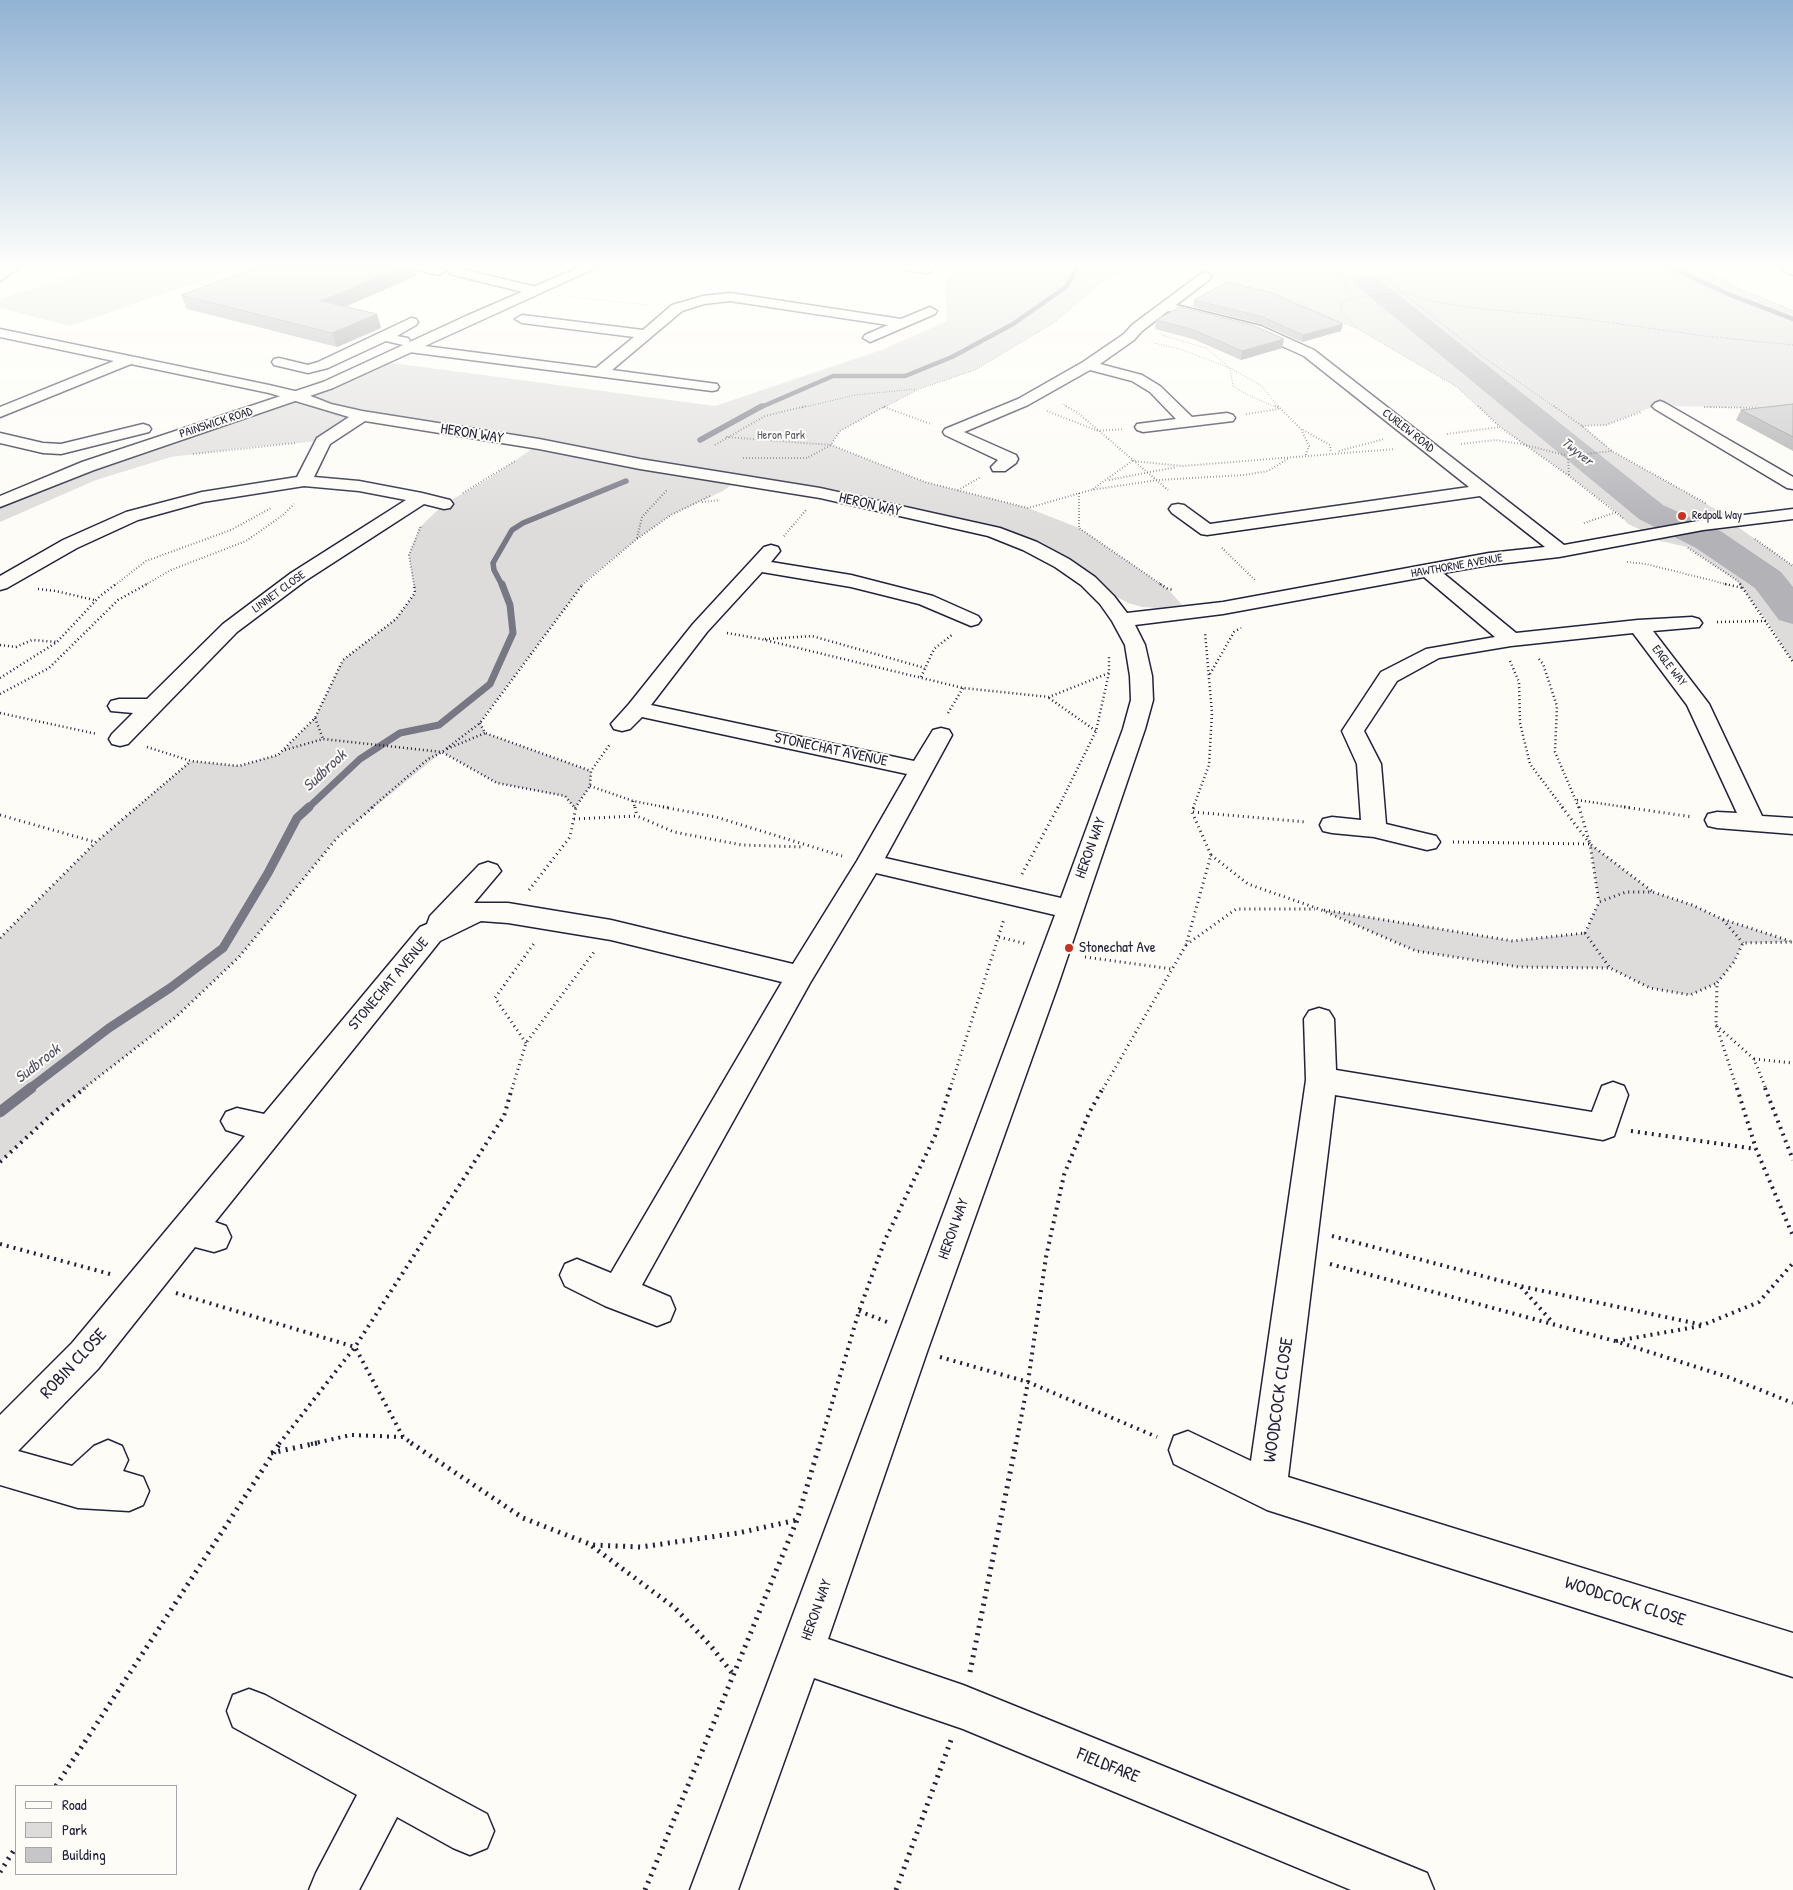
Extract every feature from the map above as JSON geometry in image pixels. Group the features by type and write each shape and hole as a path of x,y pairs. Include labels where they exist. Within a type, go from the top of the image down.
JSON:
{"street":[{"name":"HERON WAY","path":"101,354 298,396 326,407 362,416 820,493 994,532 1030,546 1062,563 1094,587 1107,600 1122,620 1135,645 1141,676 1142,700 1134,729 1044,985 714,1890"},
{"path":"279,362 308,369 323,365 346,354"},
{"name":"PAINSWICK ROAD","path":"0,502 137,449 328,385 395,354"},
{"path":"472,354 600,372 707,383"},
{"path":"600,372 622,354"},
{"path":"951,432 1023,402 1088,365 1103,354"},
{"name":"CURLEW ROAD","path":"1311,354 1534,529 1559,551"},
{"path":"0,412 129,360"},
{"path":"1088,365 1137,378 1154,388 1188,422"},
{"path":"1664,412 1793,484"},
{"path":"311,481 323,441 362,416"},
{"path":"1144,428 1226,418"},
{"path":"934,426 1011,460"},
{"path":"0,438 43,448 61,449 143,429"},
{"path":"0,584 70,544 132,516 202,497 311,481 359,486 444,504"},
{"path":"1207,530 1484,490"},
{"name":"LINNET CLOSE","path":"120,739 230,628 298,577 422,498"},
{"path":"1178,509 1207,530 1219,545"},
{"name":"HAWTHORNE AVENUE","path":"1122,620 1223,608 1489,559 1559,551 1703,525 1793,514"},
{"path":"630,717 700,628 765,558 926,600 973,620"},
{"path":"1428,570 1511,641"},
{"path":"1374,829 1369,764 1353,731 1389,677 1432,653 1511,641 1638,626 1692,623"},
{"name":"EAGLE WAY","path":"1638,626 1698,704 1753,822"},
{"path":"120,706 152,706"},
{"name":"STONECHAT AVENUE","path":"630,717 921,770"},
{"path":"618,1294 800,976 869,863 941,735"},
{"path":"1716,820 1791,826"},
{"path":"1332,825 1374,829 1428,842"},
{"path":"869,863 1070,909"},
{"path":"430,934 488,871"},
{"name":"STONECHAT AVENUE","path":"145,1284 201,1233 270,1128 430,934 478,911 508,912 611,930 800,976"},
{"name":"WOODCOCK CLOSE","path":"1320,1019 1321,1080 1267,1490 1793,1656"},
{"path":"1321,1080 1608,1111"},
{"path":"237,1121 270,1128"},
{"path":"577,1275 657,1309"},
{"name":"ROBIN CLOSE","path":"0,1442 85,1356 145,1284"},
{"path":"1188,1450 1267,1490"},
{"path":"0,1466 78,1488 118,1476"},
{"name":"FIELDFARE","path":"802,1652 963,1707 1410,1890"},
{"path":"249,1711 470,1831"},
{"path":"333,1890 387,1787"}],"path":[{"path":"743,458 807,458 831,445 840,431 919,389 975,370 1001,354"},
{"path":"1194,354 1230,368 1262,386 1301,429 1330,445 1331,453"},
{"path":"1213,354 1230,368 1233,386 1246,394 1280,408"},
{"path":"1401,354 1457,387 1500,427 1617,512 1628,524 1687,547 1738,581 1767,621 1793,662"},
{"path":"1480,354 1582,426 1612,451 1738,520 1793,566"},
{"path":"715,445 765,416 855,395 919,389"},
{"path":"1040,392 1078,413 1132,461 1158,480 1177,499 1178,509"},
{"path":"1023,402 1098,431 1144,428"},
{"path":"1582,426 1606,424 1650,408 1664,412 1752,407 1769,408"},
{"path":"1752,407 1760,411"},
{"path":"884,408 934,426"},
{"path":"1226,418 1280,408"},
{"path":"1108,480 1183,466 1305,457 1331,453 1412,434 1500,427"},
{"path":"1301,429 1309,446 1305,457"},
{"path":"726,437 831,445 925,482 1028,508 1091,490 1158,480 1244,475 1268,471 1289,458"},
{"path":"1331,453 1429,447 1495,440 1522,444 1568,456 1612,451"},
{"path":"191,455 249,447 323,441"},
{"path":"0,713 120,739 191,761 239,766 278,755 315,718 343,660 396,619 415,592 409,555 419,528 444,504 487,480 522,456"},
{"path":"1568,456 1569,476"},
{"path":"1091,490 1108,480 1132,461 1183,466"},
{"path":"0,694 49,668 118,600 171,570 246,541 283,516 311,481"},
{"path":"637,539 642,517 671,486"},
{"path":"1079,493 1079,528 1168,589 1177,590"},
{"path":"442,752 480,723 585,581 637,539 671,515 716,494"},
{"path":"765,558 811,504"},
{"path":"0,678 57,642 100,596 146,561 231,530 272,507"},
{"path":"1534,529 1577,526 1617,512"},
{"path":"1219,545 1261,585"},
{"path":"1627,562 1646,564 1743,588"},
{"path":"29,588 56,591 94,600"},
{"path":"1223,608 1204,632 1212,713 1208,765 1192,812 1211,855 1248,884 1319,909 1416,951 1519,968 1610,968 1650,988 1690,995 1717,984 1734,962 1743,942"},
{"path":"921,677 934,649 973,620"},
{"path":"1692,623 1767,621"},
{"path":"700,628 761,639 963,688 1049,698 1096,731"},
{"path":"761,639 812,636 925,668"},
{"path":"0,645 16,647 32,640 57,642"},
{"path":"1511,641 1543,664 1557,706 1555,752 1577,800 1590,844 1599,902 1585,933"},
{"path":"1511,641 1519,682 1520,723 1530,764 1590,844 1653,892"},
{"path":"645,1890 797,1520 859,1311 885,1240 936,1136 987,978 1011,895 1051,822 1096,731 1109,673 1109,655"},
{"path":"1049,698 1109,673"},
{"path":"941,735 939,728 963,688"},
{"path":"508,912 536,882 570,837 575,808 590,786 591,771 630,717"},
{"path":"315,718 324,739"},
{"path":"480,723 485,733"},
{"path":"0,1162 52,1114 177,1016 239,957 337,838 428,759 485,733 591,771"},
{"path":"284,750 324,739 340,739 442,752 497,783 564,796 575,808"},
{"path":"0,938 96,842 191,761"},
{"path":"574,819 637,816 674,832 742,844 810,847 716,817 633,802 590,786"},
{"path":"1577,800 1716,820"},
{"path":"633,802 637,816"},
{"path":"1192,812 1332,825"},
{"path":"0,815 96,842"},
{"path":"1428,842 1590,844"},
{"path":"896,1890 963,1707 1028,1382 1046,1257 1064,1175 1089,1112 1186,945 1211,855"},
{"path":"1599,902 1626,892 1653,892 1692,905 1722,919 1793,942"},
{"path":"1186,945 1236,908 1319,909 1513,941 1585,933"},
{"path":"1722,919 1743,942 1793,942"},
{"path":"526,1043 495,998 551,920"},
{"path":"57,1785 271,1454 355,1347 504,1116 526,1043 611,930"},
{"path":"1585,933 1610,968"},
{"path":"1717,984 1716,1024 1756,1149 1793,1236"},
{"path":"1716,1024 1754,1059 1793,1160"},
{"path":"1754,1059 1793,1063"},
{"path":"1608,1111 1756,1149"},
{"path":"1300,1242 1704,1325"},
{"path":"1300,1242 1554,1324 1615,1341 1728,1377 1793,1402"},
{"path":"1615,1341 1704,1325 1758,1302 1793,1263"},
{"path":"1520,1286 1554,1324"},
{"path":"355,1347 403,1436 524,1518 592,1545 675,1608 710,1645 733,1674"},
{"path":"910,1349 1028,1382 1188,1450"},
{"path":"271,1454 350,1435 403,1436"},
{"path":"592,1545 641,1547 738,1533 797,1520"},
{"path":"0,1872 15,1849"}],"green space":[{"name":"Heron Park","path":"869,354 1001,354 975,370 919,389 840,431 831,445 925,482 1028,508 1079,528 1168,589 1182,605 1158,608 1142,607 1128,603 1117,597 1099,579 1071,559 1038,541 1000,527 737,481 723,491 671,515 637,539 585,581 480,722 485,733 591,771 590,786 575,808 564,796 497,783 442,752 337,838 239,957 177,1016 52,1114 0,1162 0,938 96,842 191,761 239,766 278,755 284,750 315,718 343,660 396,619 415,593 409,555 419,528 444,504 487,480 536,446 362,416 323,441 249,447 171,457 96,480 0,522 0,502 261,408 378,361 715,406"},
{"path":"1401,354 1793,354 1793,408 1660,406 1606,425 1583,426 1612,451 1719,511 1746,519 1731,522 1793,566 1793,662 1767,621 1737,581 1687,547 1639,536 1648,533 1628,524 1617,512 1500,427 1457,387"},
{"path":"1590,844 1653,892 1692,905 1722,919 1793,942 1743,943 1734,962 1717,983 1690,995 1650,988 1610,968 1519,967 1416,951 1319,909 1513,941 1585,933 1599,902"}],"building":[{"path":"1793,404 1793,437 1741,410"}],"waterway":[{"name":"Sudbrook","path":"759,408 833,376 905,376 957,354"},
{"name":"Twyver","path":"1456,354 1651,512 1709,540 1768,580 1793,612"},
{"name":"Sudbrook","path":"700,440 762,406"},
{"name":"Sudbrook","path":"502,585 494,570 493,563 512,530 523,523 626,481"},
{"name":"Sudbrook","path":"308,808 360,759 400,733 439,725 490,684 513,633 510,605 502,584"},
{"name":"Sudbrook","path":"29,1089 109,1028 170,988 223,948 268,873 297,818 309,807"},
{"name":"Sudbrook","path":"0,1112 31,1088"}],"place":[{"name":"Redpoll Way","path":"1682,516"},
{"name":"Stonechat Ave","path":"1069,948"}]}
